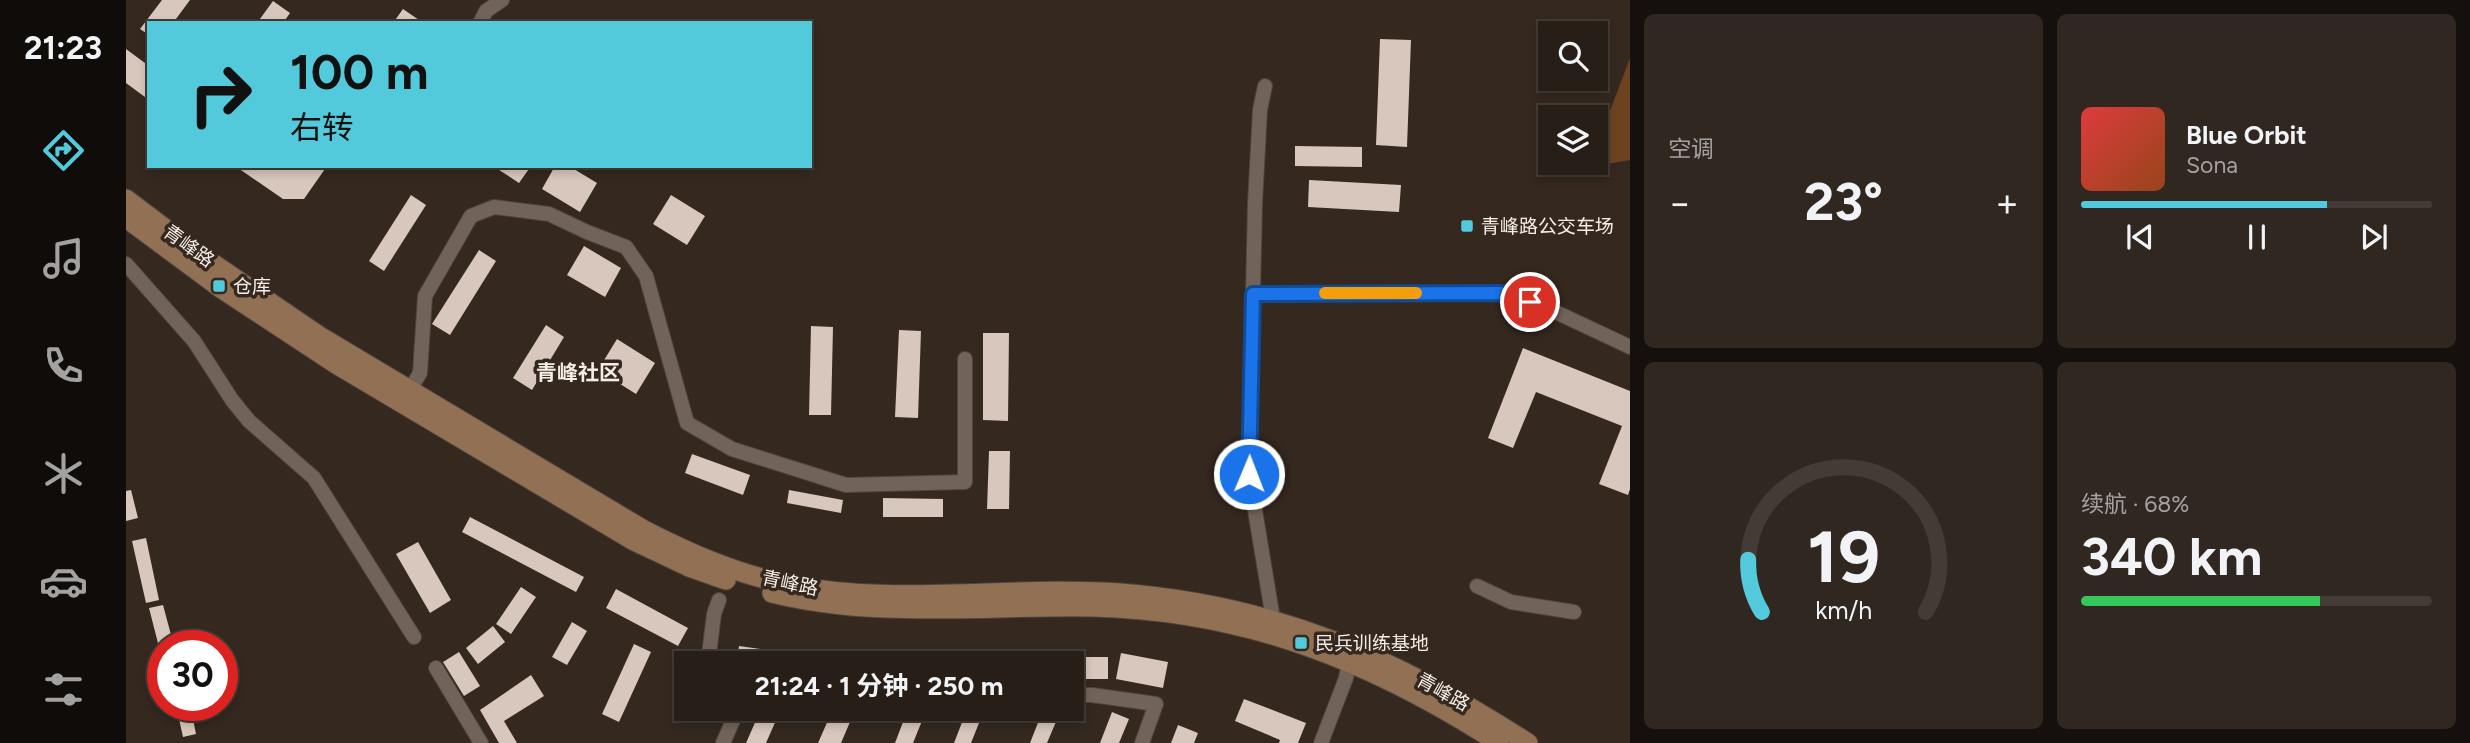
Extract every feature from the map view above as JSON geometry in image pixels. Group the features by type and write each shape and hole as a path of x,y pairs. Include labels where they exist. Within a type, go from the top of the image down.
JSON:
{"main road":[{"name":"青峰路","path":"126,199 199,254 406,396"},
{"name":"青峰路","path":"126,218 272,322 643,530 731,569 785,584 858,593 1119,593 1202,602 1379,658 1450,695 1528,743"},
{"name":"青峰路","path":"1271,626 1412,691 1499,743"}],"street":[{"path":"481,21 486,11 502,0"},
{"path":"1265,86 1260,110 1255,190 1249,474 1271,626"},
{"path":"406,396 420,373 425,296 471,216 494,206 549,215 626,247 646,276 687,423 732,449 846,485 965,482 965,359"},
{"path":"126,264 194,341 232,400 249,421 314,478 414,637"},
{"path":"1253,294 1500,293 1545,307 1630,347"},
{"path":"1477,586 1511,602 1574,612"},
{"path":"709,651 714,614 719,600"},
{"path":"1321,743 1346,678 1349,661"},
{"path":"436,668 481,743"},
{"path":"1084,695 1157,704 1142,743"},
{"path":"723,743 733,721"}],"shaded area":[{"path":"1630,58 1630,160 1608,164 1608,116"}],"building":[{"path":"162,0 190,0 174,21 147,21 147,34 140,29"},
{"path":"273,1 290,13 284,21 258,21"},
{"path":"403,9 419,20 418,21 394,21"},
{"path":"1380,39 1411,40 1407,147 1376,145"},
{"path":"126,49 147,65 147,99 126,83"},
{"path":"1295,146 1362,147 1362,167 1295,166"},
{"path":"238,168 326,168 304,199 283,199"},
{"path":"496,168 530,168 519,183"},
{"path":"554,168 572,168 597,183 580,212 542,189"},
{"path":"1309,180 1401,185 1399,212 1308,207"},
{"path":"411,195 426,205 384,271 369,261"},
{"path":"671,195 705,216 687,245 653,224"},
{"path":"584,246 621,268 605,297 567,275"},
{"path":"479,250 496,261 450,335 432,324"},
{"path":"546,325 564,337 532,390 513,378"},
{"path":"811,326 833,327 831,415 809,415"},
{"path":"899,330 921,331 918,418 895,417"},
{"path":"983,333 1009,333 1008,421 983,420"},
{"path":"617,339 655,363 636,394 598,370"},
{"path":"1523,348 1630,391 1628,495 1599,484 1622,426 1536,392 1513,448 1488,438"},
{"path":"989,451 1010,451 1009,509 987,509"},
{"path":"692,454 750,475 743,495 685,473"},
{"path":"131,490 138,518 126,521 126,491"},
{"path":"789,490 843,500 841,513 787,503"},
{"path":"883,498 943,499 943,517 883,517"},
{"path":"470,517 584,577 576,592 462,532"},
{"path":"146,538 159,600 146,603 132,541"},
{"path":"418,542 451,600 430,613 396,554"},
{"path":"521,587 536,597 511,634 496,624"},
{"path":"616,589 688,628 678,646 606,608"},
{"path":"163,605 170,630 155,630 149,608"},
{"path":"572,622 587,631 567,665 552,657"},
{"path":"493,626 505,642 478,664 466,648"},
{"path":"634,644 651,652 619,722 602,714"},
{"path":"739,646 774,651 738,651"},
{"path":"459,652 480,686 464,696 443,662"},
{"path":"1121,653 1168,662 1163,688 1116,679"},
{"path":"1084,657 1108,657 1108,679 1084,679"},
{"path":"531,675 544,696 504,721 517,743 499,743 480,710"},
{"path":"1244,699 1306,723 1298,743 1279,743 1280,740 1235,721"},
{"path":"1112,712 1129,719 1119,743 1100,743"},
{"path":"180,721 193,721 196,734 183,737"},
{"path":"756,721 776,721 766,743 746,743"},
{"path":"828,721 850,721 841,743 818,743"},
{"path":"903,721 922,721 913,743 895,743"},
{"path":"963,721 980,721 971,743 954,743"},
{"path":"1039,721 1056,721 1047,743 1030,743"},
{"path":"1178,725 1198,733 1194,743 1171,743"}],"slow traffic":[{"path":"1325,293 1416,293"}],"place":[{"name":"青峰路公交车场","path":"1467,226"},
{"name":"仓库","path":"219,286"},
{"name":"民兵训练基地","path":"1301,643"}],"district":[{"name":"青峰社区","path":"578,372"}],"route":[{"path":"1249,474 1253,294 1500,293 1530,302"}]}
